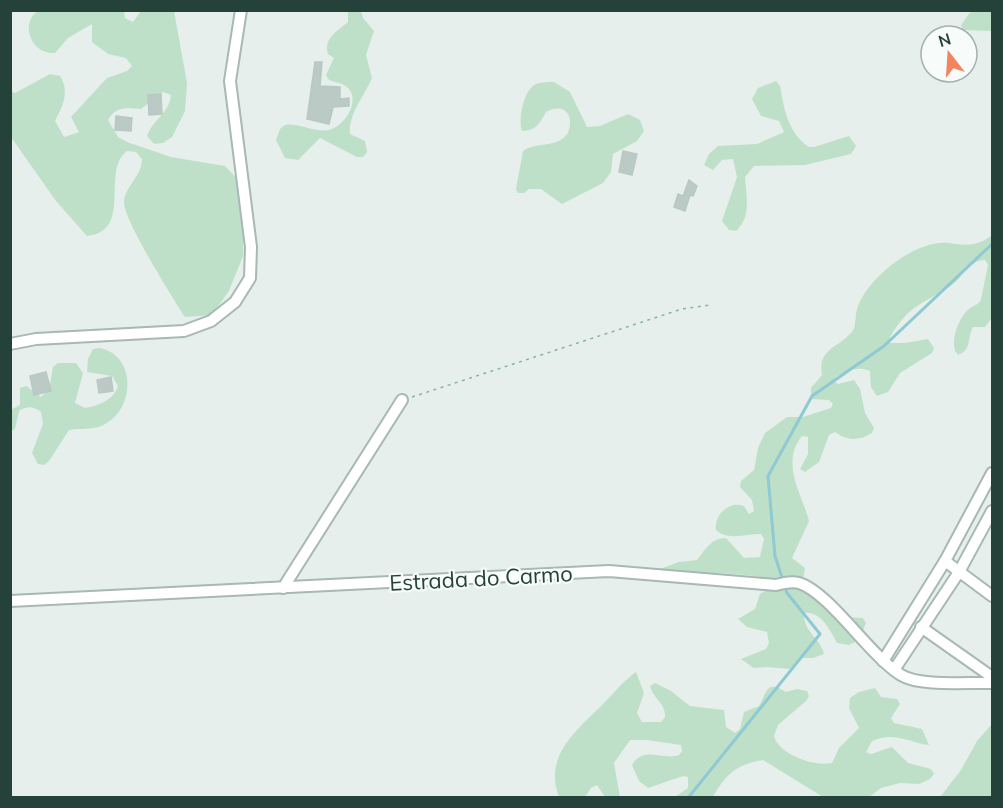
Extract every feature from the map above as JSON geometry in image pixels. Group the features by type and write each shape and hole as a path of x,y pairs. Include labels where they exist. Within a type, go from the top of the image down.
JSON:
{"street":[{"path":"10,345 36,339 184,331 211,321 235,302 250,278 251,247 230,81 241,10"},
{"path":"283,588 402,400"},
{"path":"883,661 945,561 993,473"},
{"path":"894,670 959,572 991,516 974,507"},
{"path":"945,561 993,596"},
{"name":"Estrada do Carmo","path":"10,601 609,571 776,585 789,582 811,589 894,670 915,680 993,683"},
{"path":"921,627 993,677"}],"path":[{"path":"402,400 682,309 710,305"}],"green space":[{"path":"40,10 124,11 125,18 133,22 141,11 174,11 187,83 185,111 172,137 163,143 154,144 147,136 170,102 171,95 163,92 141,109 118,110 108,120 118,137 127,142 171,157 225,166 239,181 243,218 243,256 229,291 212,315 185,317 131,224 124,201 141,165 142,159 136,152 127,151 119,160 113,212 109,223 101,232 87,236 56,201 11,137 10,91 15,93 50,74 60,76 65,93 63,104 55,121 64,137 79,132 71,117 107,78 127,71 132,66 126,58 108,54 92,42 92,24 68,38 55,53 38,48 33,42 29,28 34,14"},
{"path":"348,11 361,11 363,18 374,31 366,55 372,78 354,112 350,127 350,134 365,141 367,152 363,157 357,157 320,138 298,160 285,158 276,140 280,129 285,125 297,125 314,130 332,129 347,117 350,111 353,98 351,92 347,87 329,80 326,75 334,58 328,54 329,39 348,22"},
{"path":"971,11 992,11 992,31 979,31 979,24 962,24"},
{"path":"776,81 780,86 792,128 809,147 849,136 856,146 851,154 805,165 754,166 745,177 747,206 744,219 736,231 729,230 722,221 737,177 733,159 722,160 713,170 704,165 709,154 718,146 757,144 784,132 779,121 761,116 752,99 758,88"},
{"path":"554,82 570,92 587,127 600,126 628,114 640,120 644,131 637,141 613,154 611,172 603,183 562,204 541,189 529,189 524,193 518,193 516,189 523,151 558,141 568,133 569,116 563,110 558,109 546,112 534,128 522,131 522,107 530,89 538,83"},
{"path":"992,235 992,318 985,327 973,327 965,350 958,355 955,351 955,334 965,313 981,299 988,265 985,260 973,263 954,283 916,307 897,326 890,337 890,343 928,339 934,348 932,353 900,373 888,392 877,396 871,387 870,371 853,370 836,377 834,381 838,384 854,380 860,389 865,413 874,428 872,433 853,439 835,432 829,435 819,462 805,472 800,469 808,454 808,437 802,436 796,446 793,468 809,521 792,558 805,568 803,579 846,617 863,618 866,623 859,640 849,645 837,643 820,618 804,613 806,625 824,654 813,658 801,658 790,669 754,668 741,659 766,649 769,643 767,632 747,627 738,619 755,609 760,594 770,588 770,579 708,573 692,575 675,583 665,578 660,569 679,562 697,560 709,545 716,540 726,538 744,558 760,557 764,539 761,534 726,535 716,530 717,519 724,510 733,505 744,506 749,514 754,511 752,500 740,487 741,481 754,470 758,448 765,433 787,417 803,417 831,408 833,404 829,400 811,399 811,388 822,375 821,366 826,353 854,329 857,309 872,283 895,262 922,247 936,243 972,244"},
{"path":"100,348 112,353 121,362 126,373 128,385 121,409 101,426 69,430 49,461 44,465 38,464 32,453 43,424 41,412 30,407 19,411 15,429 11,431 10,410 20,405 20,388 26,386 41,397 49,390 53,367 58,363 76,363 83,373 75,403 85,408 105,402 118,386 112,376 87,372 88,359 93,349"},
{"path":"636,672 644,693 637,713 642,722 661,722 665,717 664,708 650,686 655,683 671,691 690,706 724,710 726,727 735,733 740,729 744,712 759,706 771,687 786,692 797,689 807,691 809,696 806,701 778,725 774,736 777,743 790,754 807,761 825,764 832,763 839,748 859,728 849,708 850,698 859,692 875,688 881,697 897,699 900,704 891,718 894,723 922,729 929,745 887,737 872,741 866,752 871,754 892,747 908,763 931,769 934,774 930,779 919,784 900,783 881,788 869,797 823,797 763,760 746,764 733,772 722,782 713,797 675,797 688,788 688,777 683,776 648,788 639,781 632,765 642,756 679,755 682,751 681,745 630,740 614,763 620,797 605,797 597,785 591,788 585,797 559,797 555,782 555,769 565,745 573,734"},
{"path":"992,724 992,797 940,797 961,770 977,741"}],"building":[{"path":"315,62 322,62 320,86 340,87 340,99 349,98 349,106 333,107 329,124 307,119"},
{"path":"161,94 162,114 149,115 148,95"},
{"path":"116,116 132,118 131,131 115,130"},
{"path":"623,151 637,154 632,175 619,172"},
{"path":"689,180 697,186 693,196 690,195 685,211 674,207 678,194 683,196"},
{"path":"46,372 51,391 34,395 30,376"},
{"path":"111,377 113,391 99,393 97,380"}],"waterway":[{"path":"688,798 820,634 787,593 775,556 768,476 812,396 884,346 992,244"}]}
